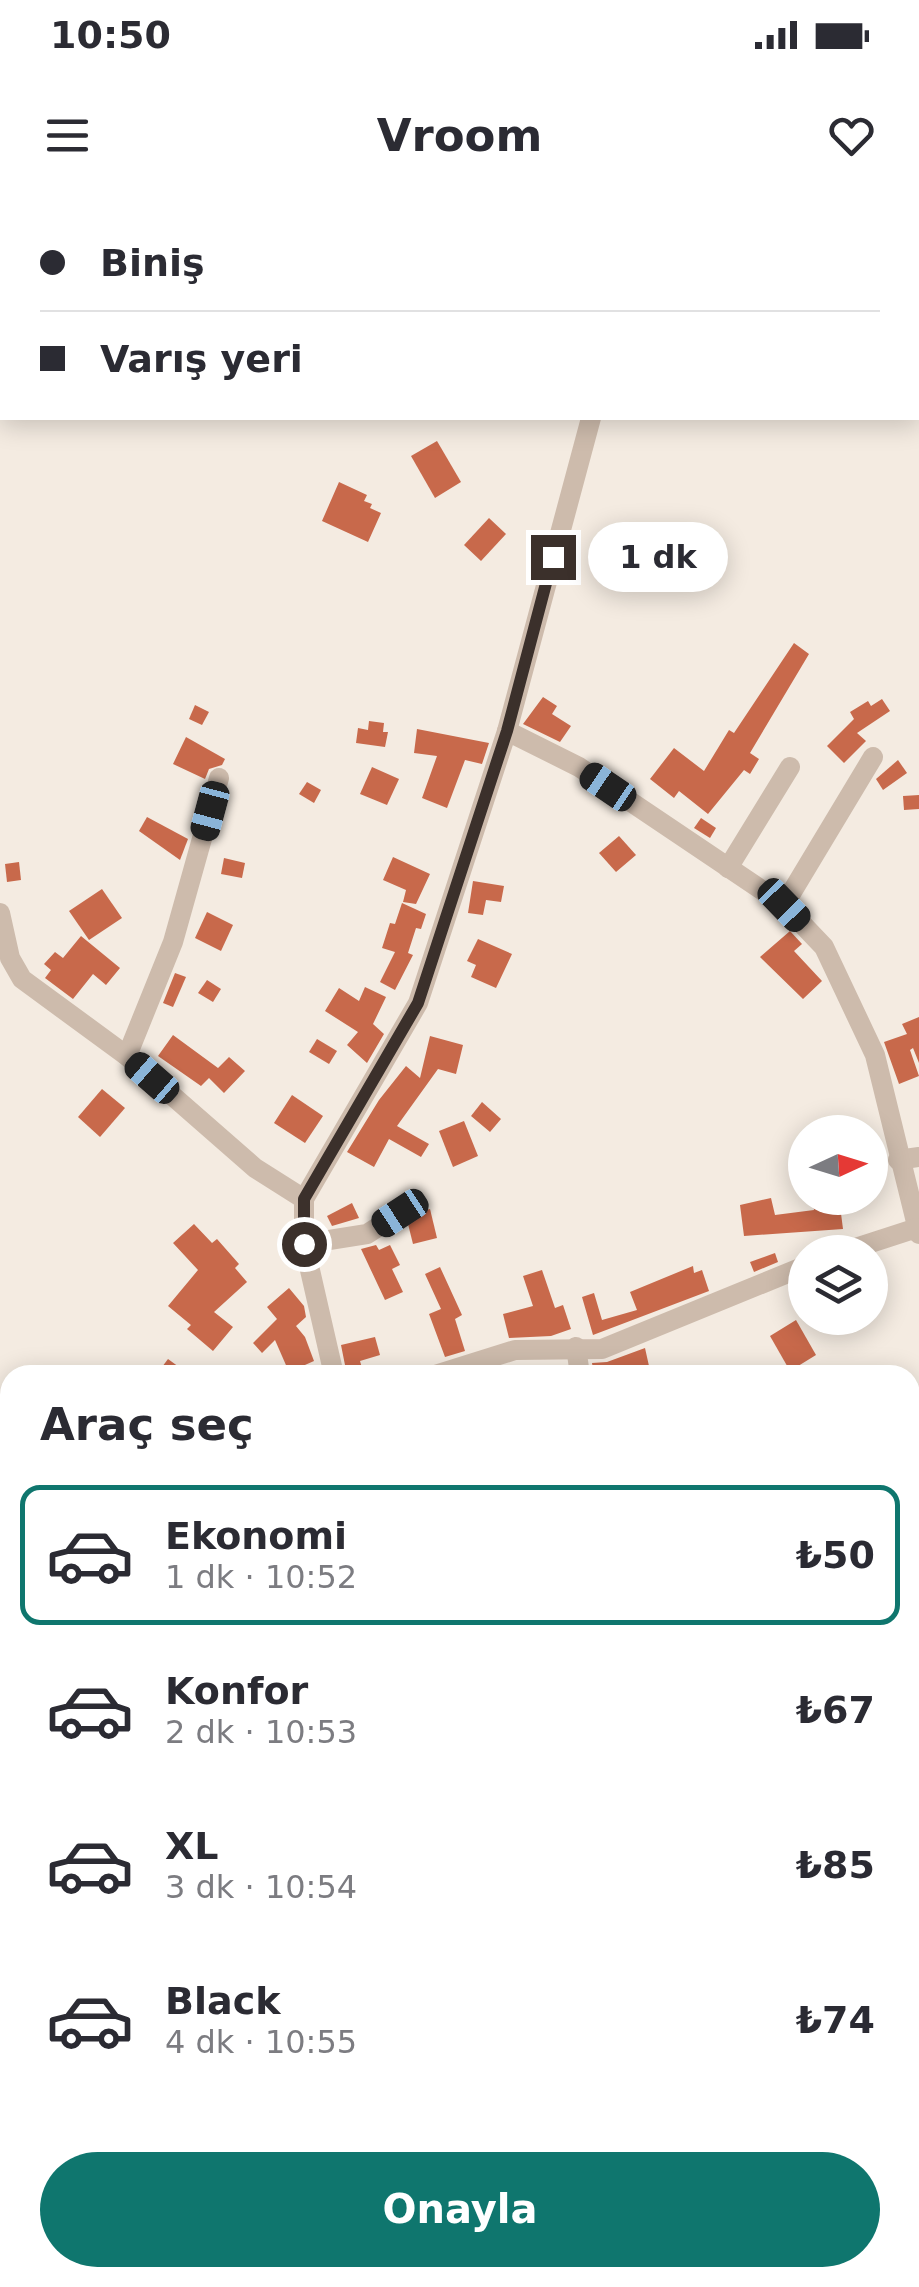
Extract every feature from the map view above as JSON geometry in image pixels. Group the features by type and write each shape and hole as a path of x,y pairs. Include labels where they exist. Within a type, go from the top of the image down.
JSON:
{"street":[{"path":"332,1365 304,1244 304,1199 418,1003 507,731 589,420"},
{"path":"507,731 579,767 784,905 824,946 875,1055 909,1159 918,1232 888,1240"},
{"path":"784,905 872,756"},
{"path":"728,868 790,767"},
{"path":"127,1056 173,942 218,778"},
{"path":"0,913 10,958 22,979 127,1056 254,1168 304,1199"},
{"path":"304,1244 367,1234 400,1213"},
{"path":"467,1365 515,1350 602,1350 788,1273"},
{"path":"576,1347 579,1365"}],"building":[{"path":"437,441 461,482 435,498 411,456"},
{"path":"339,482 367,495 364,501 381,513 368,542 322,521"},
{"path":"489,518 506,534 481,561 464,545"},
{"path":"794,643 809,654 750,753 759,759 750,774 744,770 708,814 679,791 674,798 650,779 674,748 704,771 729,730 734,733"},
{"path":"543,697 557,706 552,714 571,726 560,742 523,724"},
{"path":"882,699 890,711 857,733 866,741 844,763 827,746 854,719 850,712 868,701 871,706"},
{"path":"195,705 209,712 202,725 189,719"},
{"path":"369,721 384,723 383,732 388,732 385,747 356,743 358,728 368,730"},
{"path":"417,729 489,743 482,764 465,760 447,808 422,798 437,756 414,753"},
{"path":"186,737 225,759 222,765 209,769 205,779 173,764"},
{"path":"898,760 907,773 883,790 876,779"},
{"path":"372,767 399,779 387,805 360,794"},
{"path":"307,782 321,790 314,803 299,794"},
{"path":"919,795 919,809 904,810 903,796"},
{"path":"147,817 188,839 180,860 139,831"},
{"path":"701,818 716,828 710,838 694,828"},
{"path":"619,836 636,855 616,872 599,853"},
{"path":"393,857 430,874 416,904 403,902 406,890 383,880"},
{"path":"224,858 245,863 242,878 221,874"},
{"path":"19,862 21,880 7,882 5,864"},
{"path":"473,881 504,886 501,902 486,900 483,915 468,913"},
{"path":"102,889 122,918 89,940 69,911"},
{"path":"402,903 426,914 421,929 416,928 408,953 413,955 395,990 380,982 395,952 382,948"},
{"path":"207,912 233,925 221,951 195,938"},
{"path":"790,931 802,944 794,951 822,981 803,999 760,957"},
{"path":"81,936 120,968 106,985 93,974 73,999 45,978 51,970 44,964 55,952 63,958"},
{"path":"478,939 512,954 496,988 471,977 476,965 467,961"},
{"path":"175,973 186,977 173,1007 163,1003"},
{"path":"207,980 221,989 213,1002 198,993"},
{"path":"365,987 386,997 373,1024 384,1034 367,1063 347,1045 358,1032 325,1011 339,988 359,1001"},
{"path":"919,1017 919,1063 913,1048 910,1050 919,1076 899,1084 884,1042 907,1034 902,1024"},
{"path":"173,1035 218,1068 229,1057 245,1071 224,1093 209,1078 201,1086 158,1056"},
{"path":"430,1036 463,1045 456,1074 438,1069 397,1126 429,1144 421,1157 389,1139 374,1167 347,1152 379,1100 406,1066 420,1078"},
{"path":"317,1039 337,1051 329,1064 309,1052"},
{"path":"102,1089 125,1108 100,1137 78,1117"},
{"path":"292,1095 323,1116 305,1143 274,1123"},
{"path":"482,1102 501,1119 490,1132 471,1116"},
{"path":"464,1121 478,1156 453,1167 439,1131"},
{"path":"771,1198 775,1215 841,1215 843,1229 744,1236 740,1205"},
{"path":"352,1203 359,1218 332,1226 327,1216"},
{"path":"430,1209 437,1238 413,1244 408,1224 414,1213"},
{"path":"194,1224 212,1243 217,1239 239,1264 235,1268 247,1282 214,1312 233,1327 213,1351 168,1306 198,1270 173,1243"},
{"path":"376,1245 379,1250 390,1245 400,1265 392,1269 403,1292 385,1300 361,1249"},
{"path":"775,1253 778,1262 754,1272 750,1262"},
{"path":"693,1266 694,1273 702,1270 709,1291 593,1335 582,1297 594,1293 602,1320 637,1310 630,1292"},
{"path":"440,1267 462,1315 455,1319 465,1351 445,1357 429,1314 441,1309 425,1274"},
{"path":"542,1270 555,1308 563,1305 571,1329 551,1336 509,1338 503,1314 533,1306 523,1276"},
{"path":"289,1288 304,1306 306,1317 296,1326 314,1361 286,1365 275,1340 262,1353 253,1343 277,1319 267,1307"},
{"path":"788,1325 788,1335 805,1335 816,1355 800,1365 787,1365 770,1336"},
{"path":"375,1337 380,1355 360,1361 361,1365 345,1365 341,1345"},
{"path":"645,1348 649,1365 592,1363 607,1362"}],"route":[{"path":"304,1244 304,1199 418,1003 507,731 553,557"}]}
